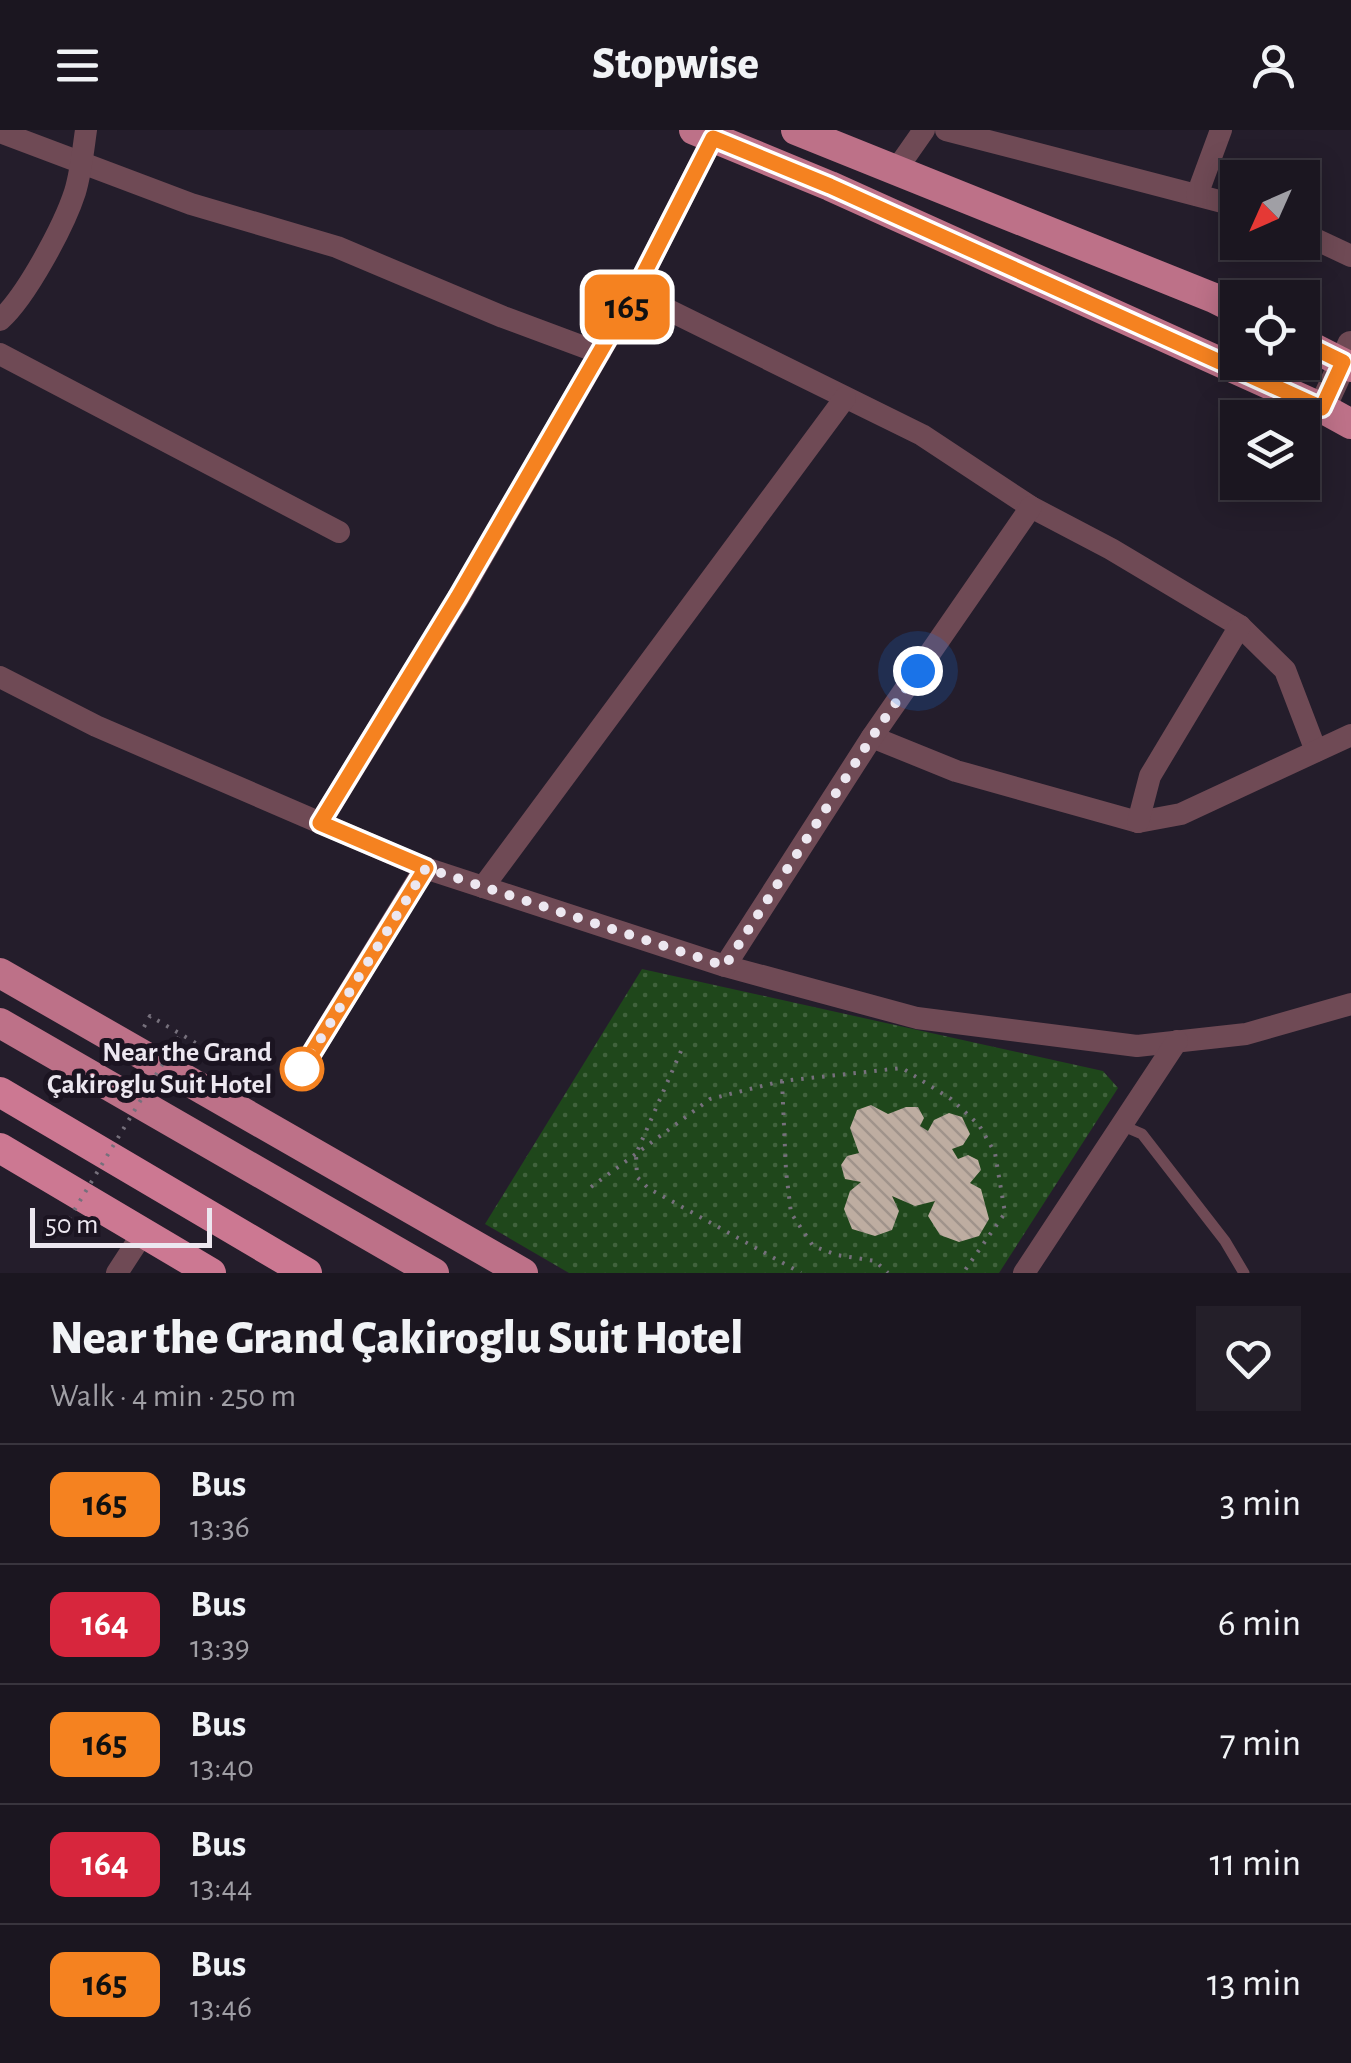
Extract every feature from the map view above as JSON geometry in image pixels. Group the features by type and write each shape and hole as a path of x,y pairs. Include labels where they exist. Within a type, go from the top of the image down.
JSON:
{"highway":[{"path":"0,1092 308,1273"},
{"path":"0,1148 211,1273"}],"main road":[{"path":"796,130 1220,301"},
{"path":"704,134 830,186 1351,424"},
{"path":"1320,348 1348,358"},
{"path":"0,974 523,1273"},
{"path":"0,1023 434,1273"}],"street":[{"path":"0,320 43,261 74,194 86,130"},
{"path":"896,170 924,130"},
{"path":"946,130 1220,201"},
{"path":"1197,195 1221,130"},
{"path":"0,132 191,204 337,247 600,353"},
{"path":"320,823 458,597 634,293 704,134"},
{"path":"1320,241 1351,256"},
{"path":"634,293 922,434 1031,507 1112,549 1240,626 1285,670 1316,751"},
{"path":"0,354 339,532"},
{"path":"1322,408 1348,358"},
{"path":"483,887 845,398"},
{"path":"725,966 872,737 1031,507"},
{"path":"1138,822 1150,776 1240,626"},
{"path":"0,677 96,726 426,868 725,966 918,1018 1137,1046 1246,1034 1351,1004"},
{"path":"872,737 956,771 1138,822 1181,814 1351,735"},
{"path":"302,1069 426,868"},
{"path":"1024,1273 1176,1042"},
{"path":"117,1273 143,1233"}],"lane":[{"path":"1122,1125 1142,1134 1226,1241 1244,1273"}],"path":[{"path":"150,1016 216,1056"},
{"path":"69,1219 180,1034"},
{"path":"681,1051 636,1154 638,1176 648,1188 800,1273"},
{"path":"591,1187 710,1099 782,1081 902,1068 951,1099 979,1126 995,1153 1005,1213 962,1273"},
{"path":"782,1081 791,1213 813,1246 837,1255 874,1260 888,1273"}],"green space":[{"path":"642,969 1103,1071 1118,1088 999,1273 569,1273 485,1224"}],"building":[{"path":"871,1105 888,1114 918,1107 924,1118 920,1126 928,1131 934,1120 949,1113 962,1117 970,1134 963,1145 952,1149 958,1159 968,1155 978,1160 981,1170 970,1183 981,1189 989,1219 979,1236 959,1242 940,1235 928,1216 935,1201 915,1206 892,1196 899,1211 892,1230 875,1236 852,1229 844,1209 850,1191 861,1182 845,1179 841,1165 847,1156 859,1153 850,1128 857,1110"}],"bus line":[{"name":"165","path":"302,1069 426,868 320,823 458,597 634,293 713,138 830,186 1220,362"},
{"name":"165","path":"1260,380 1322,408 1343,362 1320,351"}],"place":[{"name":"Near the Grand Çakiroglu Suit Hotel","path":"302,1069"}],"route":[{"path":"302,1069 426,868 725,966 918,671"}]}
